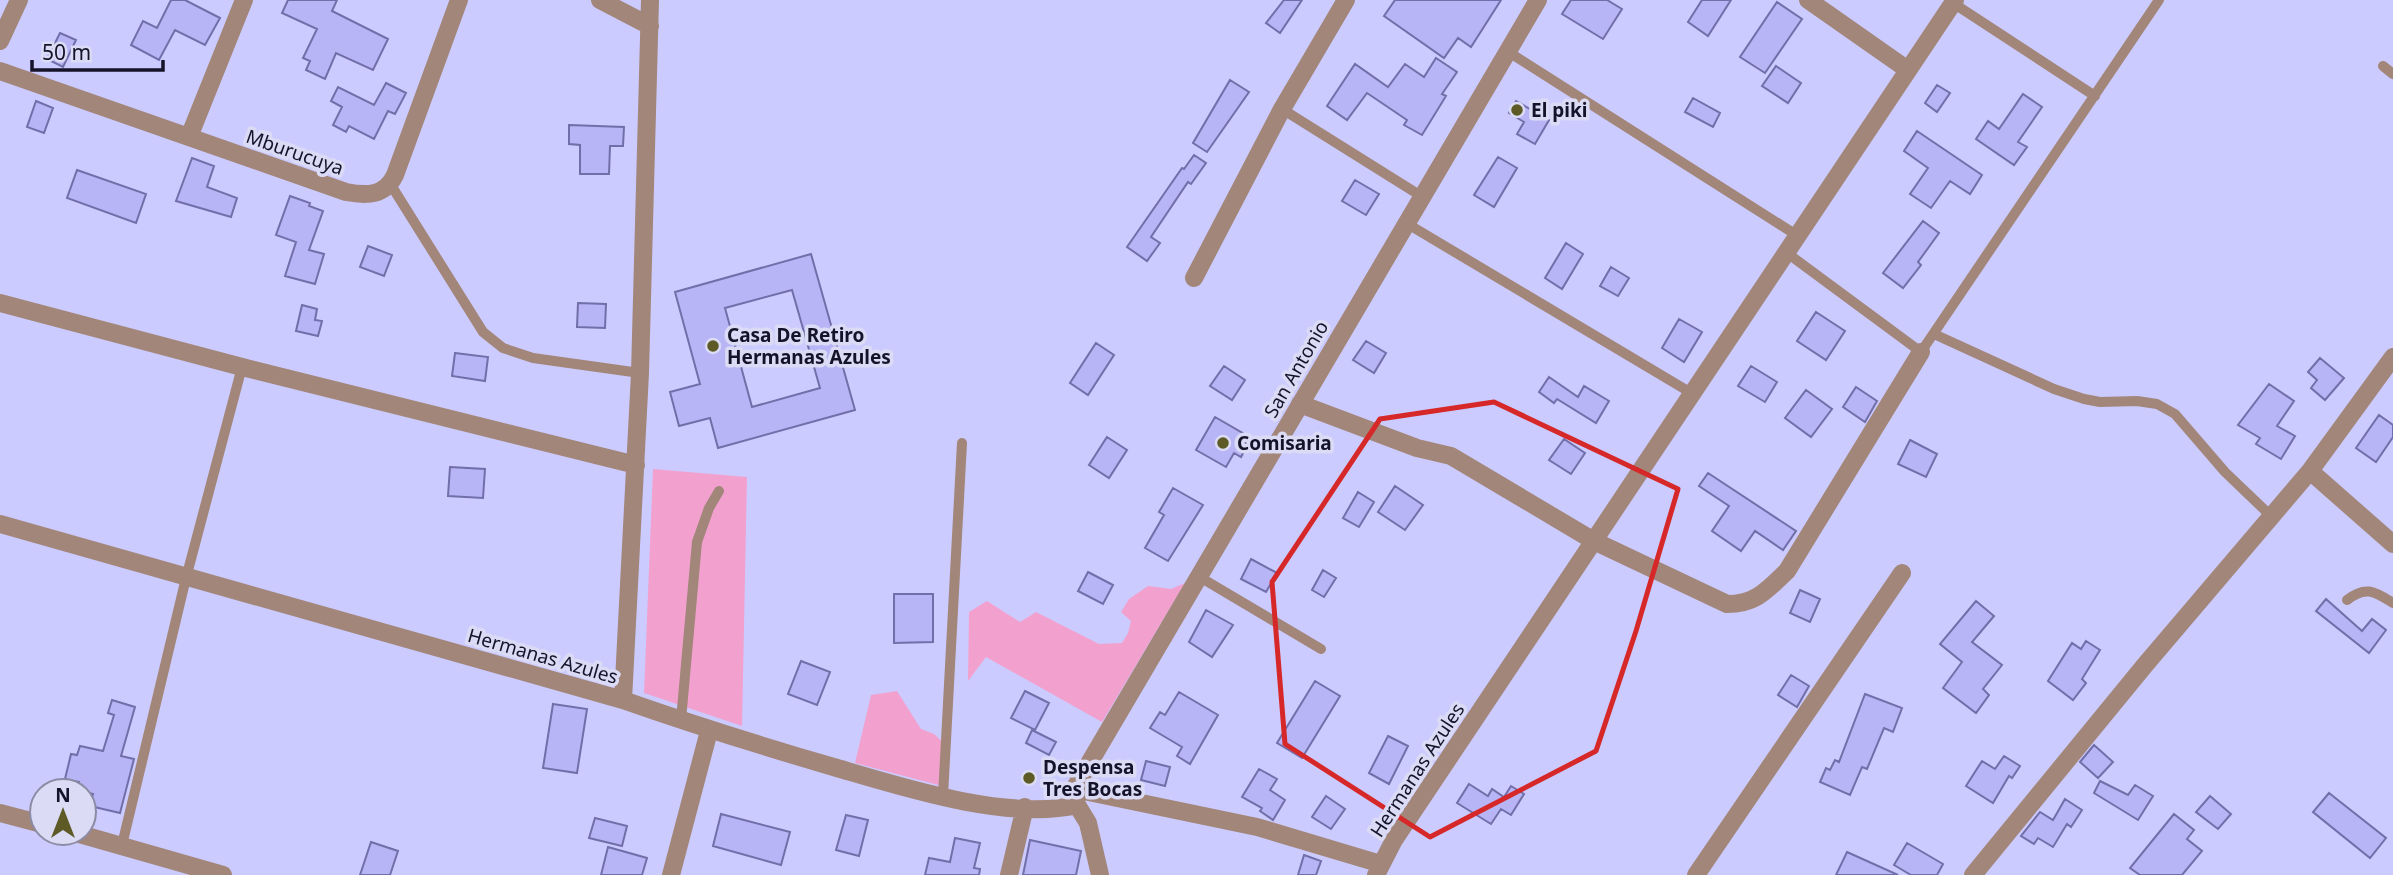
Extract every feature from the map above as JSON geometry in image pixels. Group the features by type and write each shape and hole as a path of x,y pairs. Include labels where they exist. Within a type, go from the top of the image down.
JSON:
{"street":[{"path":"0,41 19,0"},
{"path":"189,137 244,0"},
{"path":"391,185 459,0"},
{"path":"600,0 650,26"},
{"path":"623,700 640,373 650,0"},
{"path":"1194,278 1282,109 1346,0"},
{"name":"San Antonio","path":"1076,797 1198,576 1538,0"},
{"path":"1808,0 1908,70"},
{"name":"Hermanas Azules","path":"0,524 623,700 709,731 943,796 989,806 1058,810 1076,797 1257,827 1379,869 1394,840 1954,1"},
{"name":"Mburucuya","path":"0,71 346,192 372,194 391,185"},
{"path":"0,303 242,368 636,466"},
{"path":"1300,404 1417,448 1451,456 1594,541 1727,604 1743,604 1754,599 1787,571 1921,352"},
{"path":"1973,875 2145,664 2310,471 2393,357"},
{"path":"2310,471 2393,544"},
{"path":"1696,875 1902,573"},
{"path":"671,875 709,731"},
{"path":"1076,797 1088,823 1100,875"},
{"path":"1009,875 1025,807"},
{"path":"0,813 28,820"},
{"path":"98,839 223,875"}],"lane":[{"path":"1787,253 1921,352 2159,0"},
{"path":"1954,1 2095,96"},
{"path":"1507,51 1798,236"},
{"path":"2383,66 2393,74"},
{"path":"1282,109 1422,196"},
{"path":"391,185 483,331 503,348 533,358 640,373"},
{"path":"1406,223 1693,394"},
{"path":"1934,334 2054,389 2084,399 2157,404 2175,414 2225,472 2272,517"},
{"path":"122,845 186,578 242,368"},
{"path":"943,796 962,443"},
{"path":"681,720 697,542 709,508 719,491"},
{"path":"1198,576 1321,649"},
{"path":"2347,600 2357,592 2374,591 2393,603"}],"highlighted area":[{"path":"1494,402 1678,489 1636,631 1596,751 1430,837 1285,744 1272,582 1380,419"}],"shaded area":[{"path":"653,469 747,477 742,726 644,693"},
{"path":"1185,583 1102,722 986,657 968,681 969,612 987,601 1020,622 1036,612 1099,644 1122,643 1131,621 1121,612 1129,599 1148,586 1171,589"},
{"path":"897,691 921,729 934,734 945,744 942,786 855,763 871,695"}],"building":[{"path":"171,0 185,0 220,18 205,45 175,30 159,60 131,45 143,21 157,28"},
{"path":"288,0 337,0 332,11 388,39 373,70 336,53 325,79 306,70 310,61 303,58 317,29 282,13"},
{"path":"1284,0 1302,0 1280,33 1266,23"},
{"path":"1395,0 1501,0 1471,47 1458,38 1444,58 1384,16"},
{"path":"1571,0 1607,0 1622,9 1603,39 1562,14"},
{"path":"1702,0 1731,0 1708,36 1688,22"},
{"path":"1777,2 1802,19 1765,73 1740,57"},
{"path":"60,33 76,40 63,67 47,59"},
{"path":"1436,58 1457,72 1442,94 1446,96 1422,135 1404,125 1407,120 1367,93 1347,120 1327,106 1355,64 1388,87 1405,64 1424,77"},
{"path":"1776,66 1801,83 1788,103 1762,86"},
{"path":"1230,80 1249,92 1207,152 1193,143"},
{"path":"386,83 406,93 395,114 388,111 374,139 349,126 346,132 333,125 342,107 331,101 338,87 374,105"},
{"path":"1937,85 1950,93 1937,112 1925,103"},
{"path":"2023,94 2042,107 2018,142 2027,147 2014,165 1976,139 1988,121 1999,129"},
{"path":"1693,98 1720,113 1713,127 1685,112"},
{"path":"36,101 53,108 44,133 27,127"},
{"path":"1516,101 1549,120 1535,144 1517,134 1524,122 1509,113"},
{"path":"569,125 624,127 623,146 610,146 609,174 580,174 580,145 569,144"},
{"path":"1917,131 1982,175 1970,194 1950,181 1931,208 1910,194 1928,168 1904,151"},
{"path":"1194,155 1206,163 1191,184 1188,182 1151,237 1160,243 1147,261 1127,247"},
{"path":"1498,157 1517,168 1494,207 1474,195"},
{"path":"192,158 214,166 207,187 237,198 231,217 176,201"},
{"path":"77,170 146,194 136,223 67,198"},
{"path":"1355,180 1379,194 1366,215 1342,201"},
{"path":"290,196 323,211 309,250 324,254 315,284 285,276 296,242 276,235"},
{"path":"1923,221 1939,233 1918,262 1921,265 1903,288 1883,273"},
{"path":"1566,243 1583,254 1562,289 1545,278"},
{"path":"368,246 392,255 384,276 360,267"},
{"name":"Casa De Retiro Hermanas Azules","path":"811,254 855,410 718,448 710,418 679,426 670,392 700,384 675,292","holes":["792,290 820,388 752,407 725,308"]},
{"path":"1611,267 1629,278 1618,296 1600,286"},
{"path":"578,303 606,304 605,328 577,327"},
{"path":"302,305 317,309 315,320 322,321 318,336 296,331"},
{"path":"1816,312 1845,331 1826,360 1797,341"},
{"path":"1679,319 1702,332 1684,362 1662,348"},
{"path":"1366,341 1386,353 1374,373 1353,360"},
{"path":"1096,343 1114,355 1088,395 1070,383"},
{"path":"455,353 488,357 485,381 452,376"},
{"path":"2320,358 2344,378 2325,400 2311,388 2317,380 2308,372"},
{"path":"1224,366 1245,380 1232,400 1210,386"},
{"path":"1751,366 1777,382 1765,402 1738,386"},
{"path":"1549,377 1578,397 1584,386 1609,401 1596,423 1557,399 1554,403 1539,392"},
{"path":"2269,384 2294,401 2277,426 2295,436 2281,459 2256,444 2260,438 2238,425"},
{"path":"1856,387 1877,401 1865,422 1843,407"},
{"path":"1806,390 1832,409 1811,437 1785,418"},
{"path":"2379,415 2393,425 2393,437 2376,462 2356,448"},
{"name":"Comisaria","path":"1215,417 1246,435 1243,441 1248,444 1241,457 1234,453 1226,467 1196,450"},
{"path":"1107,437 1127,450 1109,478 1089,465"},
{"path":"1564,439 1585,453 1571,474 1549,460"},
{"path":"1910,440 1937,454 1926,477 1898,464"},
{"path":"450,467 485,469 483,498 448,496"},
{"path":"1708,473 1796,531 1783,550 1755,531 1741,551 1712,531 1729,506 1699,486"},
{"path":"1395,486 1423,505 1405,530 1378,512"},
{"path":"1173,488 1203,505 1168,561 1145,548 1164,515 1159,512"},
{"path":"1358,492 1374,502 1359,527 1343,518"},
{"path":"1251,559 1277,573 1266,592 1241,579"},
{"path":"1323,570 1336,578 1324,597 1312,590"},
{"path":"1088,572 1113,585 1103,604 1078,591"},
{"path":"1800,590 1820,599 1810,622 1790,613"},
{"path":"894,594 933,594 933,642 894,643"},
{"path":"2326,599 2362,631 2372,619 2386,630 2369,653 2316,611"},
{"path":"1976,601 1994,616 1972,642 2002,665 1983,689 1989,695 1976,713 1943,688 1962,662 1940,644"},
{"path":"1206,610 1233,625 1212,657 1189,642"},
{"path":"2086,641 2100,650 2082,679 2086,683 2073,700 2048,681 2072,643 2081,649"},
{"path":"801,661 830,672 817,705 788,694"},
{"path":"1791,675 1809,686 1797,707 1778,695"},
{"path":"1315,681 1340,696 1302,758 1277,743"},
{"path":"1025,691 1049,703 1035,730 1011,718"},
{"path":"1179,692 1218,715 1190,764 1177,756 1182,747 1150,728 1160,712 1165,715"},
{"path":"1865,694 1902,708 1893,732 1884,728 1867,769 1862,767 1850,795 1820,782 1826,768 1830,770 1835,760 1839,762"},
{"path":"112,700 135,707 121,756 134,759 120,813 98,808 98,777 65,777 71,754 77,755 80,746 103,751 114,715 108,713"},
{"path":"553,704 587,709 577,773 543,768"},
{"path":"1032,730 1056,742 1049,755 1026,743"},
{"path":"1388,736 1408,746 1389,784 1369,773"},
{"path":"2094,745 2113,762 2098,778 2080,762"},
{"path":"2004,756 2020,766 2012,778 2009,776 1993,803 1966,786 1982,761 1995,769"},
{"path":"1146,761 1170,767 1165,786 1141,780"},
{"path":"1259,769 1277,779 1270,790 1285,800 1273,820 1260,811 1262,808 1242,797"},
{"path":"2100,781 2128,795 2135,785 2153,796 2138,820 2094,793"},
{"path":"1469,784 1488,796 1492,789 1504,797 1511,786 1524,794 1511,815 1501,809 1491,824 1457,803"},
{"path":"2329,793 2386,838 2370,858 2313,812"},
{"path":"1326,796 1345,809 1331,829 1312,817"},
{"path":"2210,796 2231,814 2218,829 2196,812"},
{"path":"2065,799 2082,810 2071,827 2067,824 2053,847 2038,838 2034,844 2021,836 2040,812 2053,820"},
{"path":"721,814 790,832 781,865 713,846"},
{"path":"2174,814 2194,830 2187,839 2202,851 2182,875 2140,875 2130,868"},
{"path":"846,815 868,820 859,856 836,850"},
{"path":"595,818 627,826 622,846 589,838"},
{"path":"955,838 980,843 974,868 980,869 979,875 925,875 929,858 950,862"},
{"path":"1030,840 1081,851 1076,875 1023,875"},
{"path":"371,842 398,851 390,875 360,875"},
{"path":"1907,843 1943,864 1937,875 1911,875 1894,865"},
{"path":"608,847 647,858 642,875 601,875"},
{"path":"1847,852 1898,875 1836,875"},
{"path":"1304,855 1321,861 1316,875 1298,875"}],"place":[{"name":"El piki","path":"1517,110"},
{"name":"Casa De Retiro Hermanas Azules","path":"713,346"},
{"name":"Comisaria","path":"1223,443"},
{"name":"Despensa Tres Bocas","path":"1029,778"}]}
